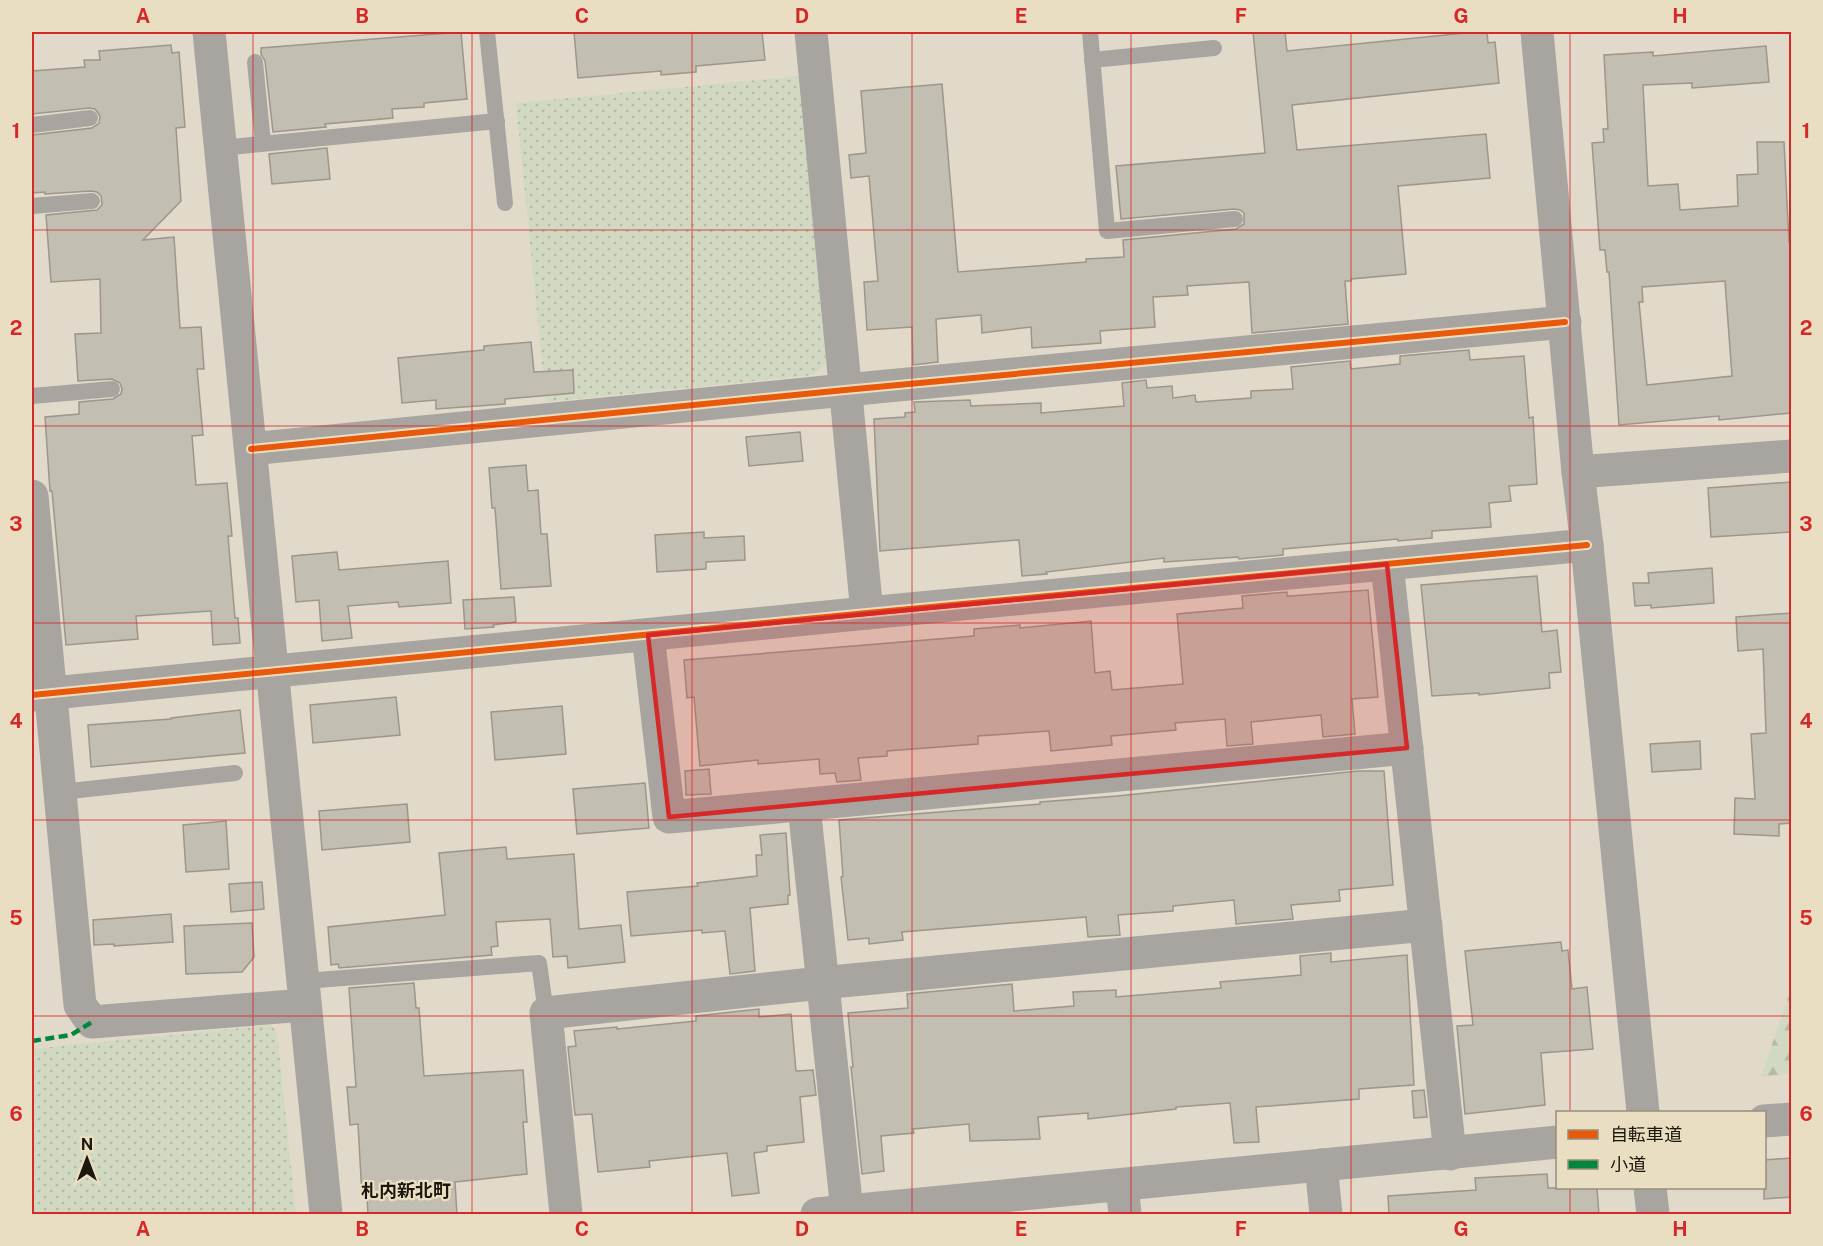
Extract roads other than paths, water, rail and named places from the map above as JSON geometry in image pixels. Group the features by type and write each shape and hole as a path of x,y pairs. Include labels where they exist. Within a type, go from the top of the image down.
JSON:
{"street":[{"path":"209,32 326,1215"},
{"path":"811,32 867,613"},
{"path":"1537,32 1578,472 1643,1111"},
{"path":"251,449 1565,322"},
{"path":"1578,472 1791,456"},
{"path":"32,496 42,694 61,792 80,1005 93,1022 304,993"},
{"path":"42,694 1587,545"},
{"path":"1387,564 1450,1154"},
{"path":"648,635 669,817 1407,748"},
{"path":"804,806 821,983 832,1213 1124,1200 1321,1165 1556,1142"},
{"path":"566,1215 546,1013 821,983 1426,926"},
{"path":"1766,1121 1791,1119"},
{"path":"1321,1165 1326,1215"},
{"path":"1650,1189 1653,1215"}],"lane":[{"path":"487,32 505,203"},
{"path":"1090,32 1107,231 1235,219"},
{"path":"1092,60 1214,48"},
{"path":"255,62 263,143"},
{"path":"32,124 90,118"},
{"path":"221,147 496,121"},
{"path":"32,206 93,201"},
{"path":"32,396 112,389"},
{"path":"61,792 235,773"},
{"path":"304,993 539,963 546,1013"}],"district":[{"name":"札内新北町","path":"406,1191"}]}
